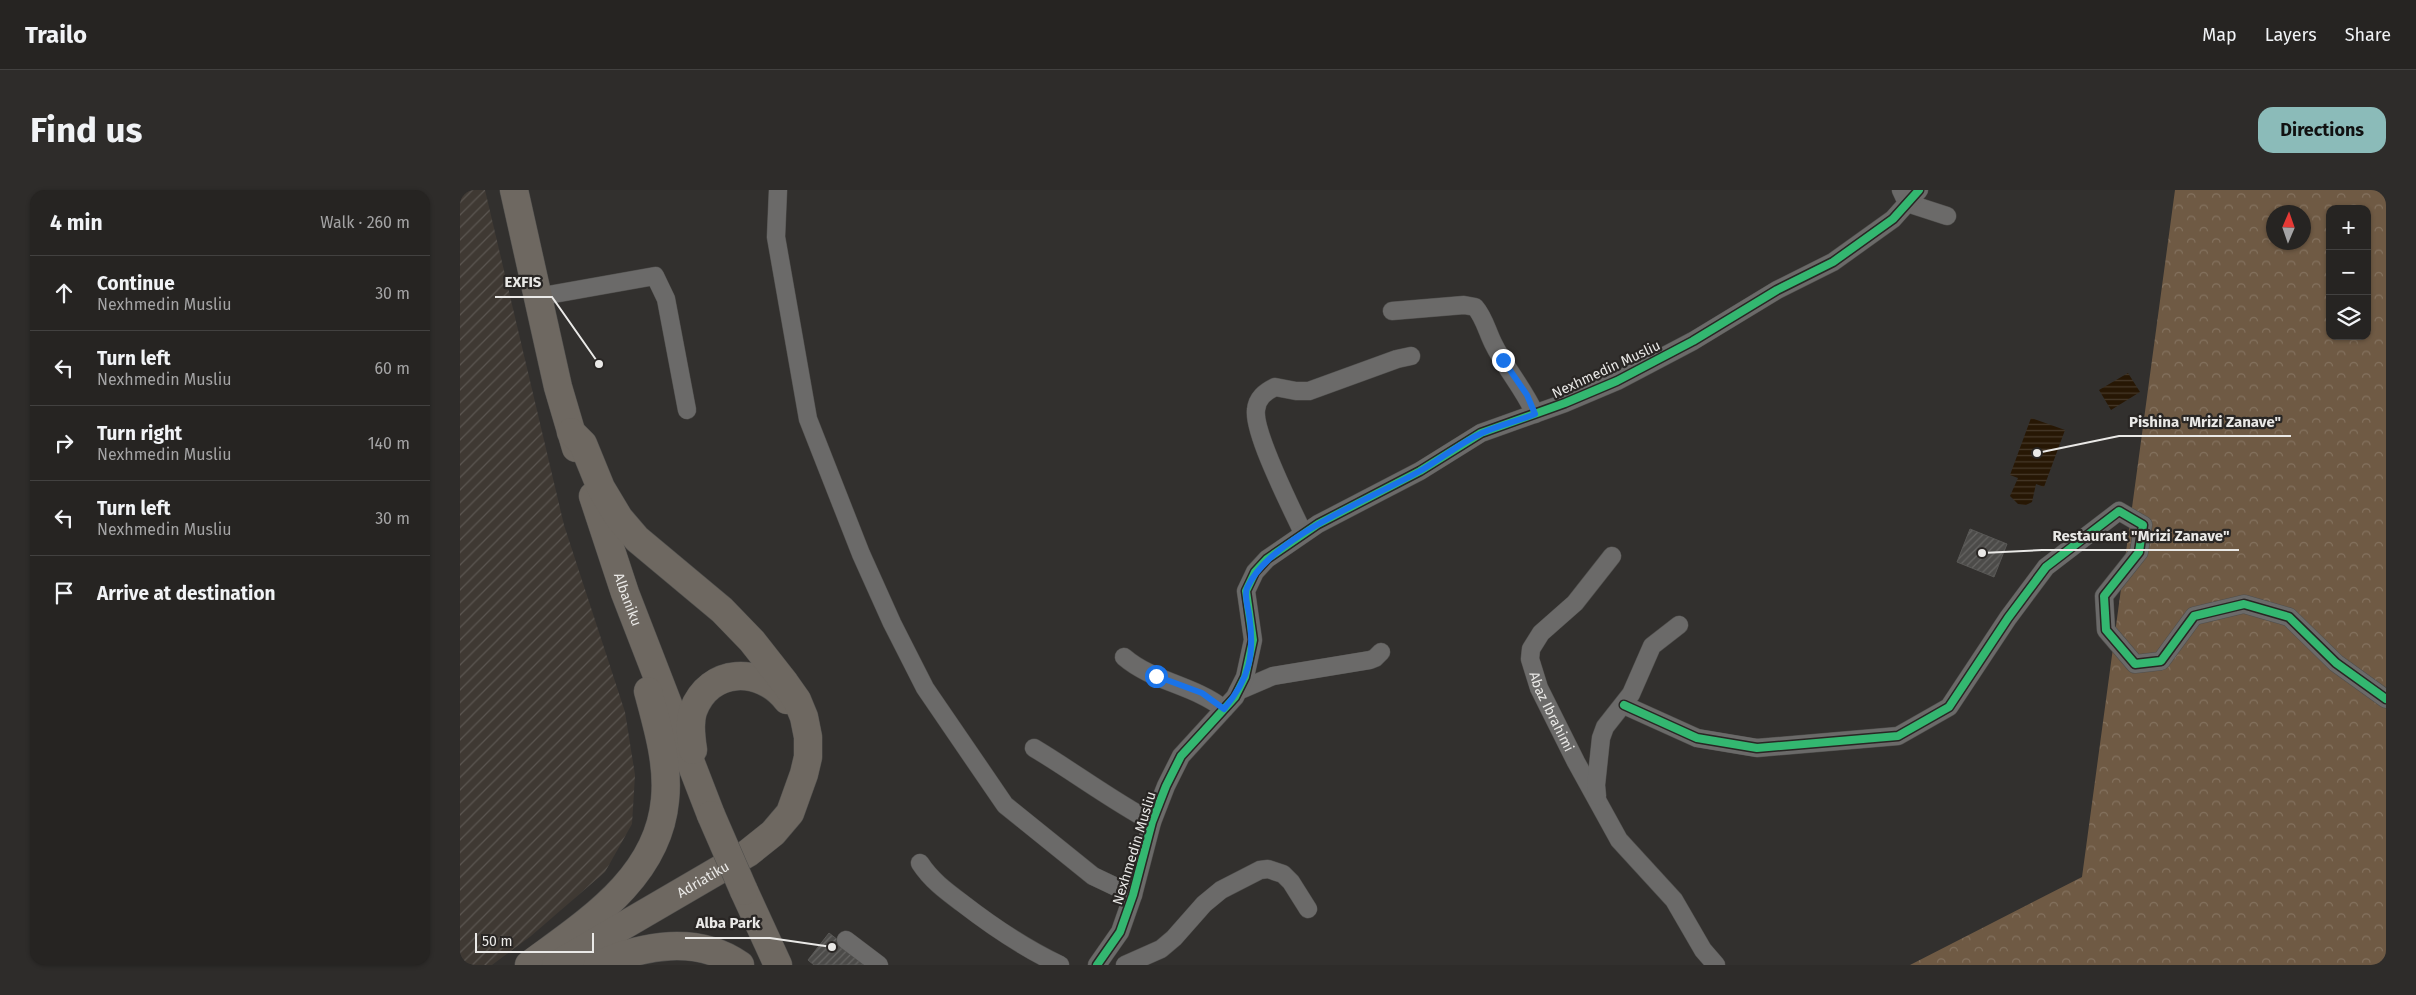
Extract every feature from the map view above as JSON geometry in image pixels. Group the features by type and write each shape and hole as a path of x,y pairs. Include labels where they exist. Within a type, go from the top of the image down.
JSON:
{"main road":[{"name":"Albaniku","path":"514,190 537,297 571,432 625,593 712,815 778,965"},
{"name":"Adriatiku","path":"556,965 748,853 773,833 790,813 808,757 808,737 804,717 797,700 785,683 752,641 722,610 637,540 619,518 601,488 583,444 571,432"},
{"path":"529,965 595,915 625,888 646,862 659,833 666,799 663,760 652,707 607,537"},
{"path":"712,815 695,758 691,725 696,705 705,691 718,682 743,675 768,682 779,690 797,719 802,745 808,757"},
{"path":"598,965 616,957 668,946 691,946 713,951 740,965"}],"street":[{"name":"Nexhmedin Musliu","path":"778,190 776,237 778,256 808,419 861,554 892,623 925,688 1005,805 1027,825 1093,876 1133,895"},
{"name":"Nexhmedin Musliu","path":"1097,965 1120,932 1133,895 1152,822 1166,786 1181,756 1224,709 1238,691 1245,677 1253,640 1246,591 1255,572 1267,559 1303,533 1420,471 1481,433 1535,414 1618,380 1693,341 1777,290 1833,262 1893,219 1904,197 1919,190"},
{"path":"1904,197 1924,210 1947,216"},
{"path":"537,297 655,276 666,299 687,410"},
{"path":"1392,311 1464,306 1475,307 1493,343 1527,395 1535,414"},
{"path":"1303,533 1272,465 1258,425 1255,412 1257,403 1262,396 1275,387 1296,391 1309,391 1397,359 1412,356"},
{"path":"1624,705 1696,738 1757,748 1898,736 1949,707 2008,618 2046,567 2119,512 2143,525 2139,552 2104,596 2106,630 2135,664 2161,661 2194,616 2244,604 2288,617 2336,663 2386,699"},
{"name":"Abaz Ibrahimi","path":"1612,556 1575,603 1541,633 1534,642 1530,659 1539,688 1620,840 1674,900 1703,950 1716,965"},
{"name":"Abaz Ibrahimi","path":"1598,801 1596,785 1601,738 1605,728 1624,705 1652,646 1679,624"},
{"name":"Nexhmedin Musliu","path":"1238,691 1273,676 1370,660 1381,652"},
{"path":"1124,657 1156,676 1202,693 1224,709"},
{"name":"Nexhmedin Musliu","path":"1034,748 1100,792 1152,822"},
{"path":"920,863 938,885 995,928 1036,954 1060,965"},
{"path":"1125,965 1161,949 1220,890 1260,870 1268,869 1283,874 1291,882 1308,909"},
{"path":"846,940 879,965"}],"shaded area":[{"path":"460,190 485,190 564,525 625,712 635,775 632,824 605,872 531,936 492,965 460,965"},
{"path":"2128,373 2140,392 2111,410 2099,390"},
{"path":"2031,418 2065,430 2044,487 2036,484 2032,502 2026,505 2018,504 2010,496 2018,478 2010,475"}],"green space":[{"path":"2175,190 2386,190 2386,965 1910,965 2082,877"}],"building":[{"path":"1970,529 2007,544 1994,577 1957,562"},
{"path":"829,933 870,965 814,965 808,960"}],"cycle path":[{"path":"1097,965 1120,932 1133,895 1152,822 1166,786 1181,756 1235,697 1245,677 1253,640 1246,591 1255,572 1267,559 1318,524 1420,471 1481,433 1565,403 1617,381 1693,341 1777,290 1833,262 1893,219 1919,190"},
{"path":"1624,705 1697,738 1757,748 1898,736 1949,707 2008,618 2046,567 2119,511 2143,525 2139,552 2104,596 2106,630 2135,664 2161,661 2194,616 2244,604 2289,617 2336,663 2386,699"}],"place":[{"name":"EXFIS","path":"599,364"},
{"name":"Pishina \"Mrizi Zanave\"","path":"2037,453"},
{"name":"Restaurant \"Mrizi Zanave\"","path":"1982,553"},
{"name":"Alba Park","path":"832,947"}],"route":[{"path":"1156,676 1175,685 1202,693 1224,709 1235,697 1245,677 1252,653 1253,640 1246,591 1255,572 1267,559 1318,524 1420,471 1481,433 1535,414 1527,395 1503,360"}]}
